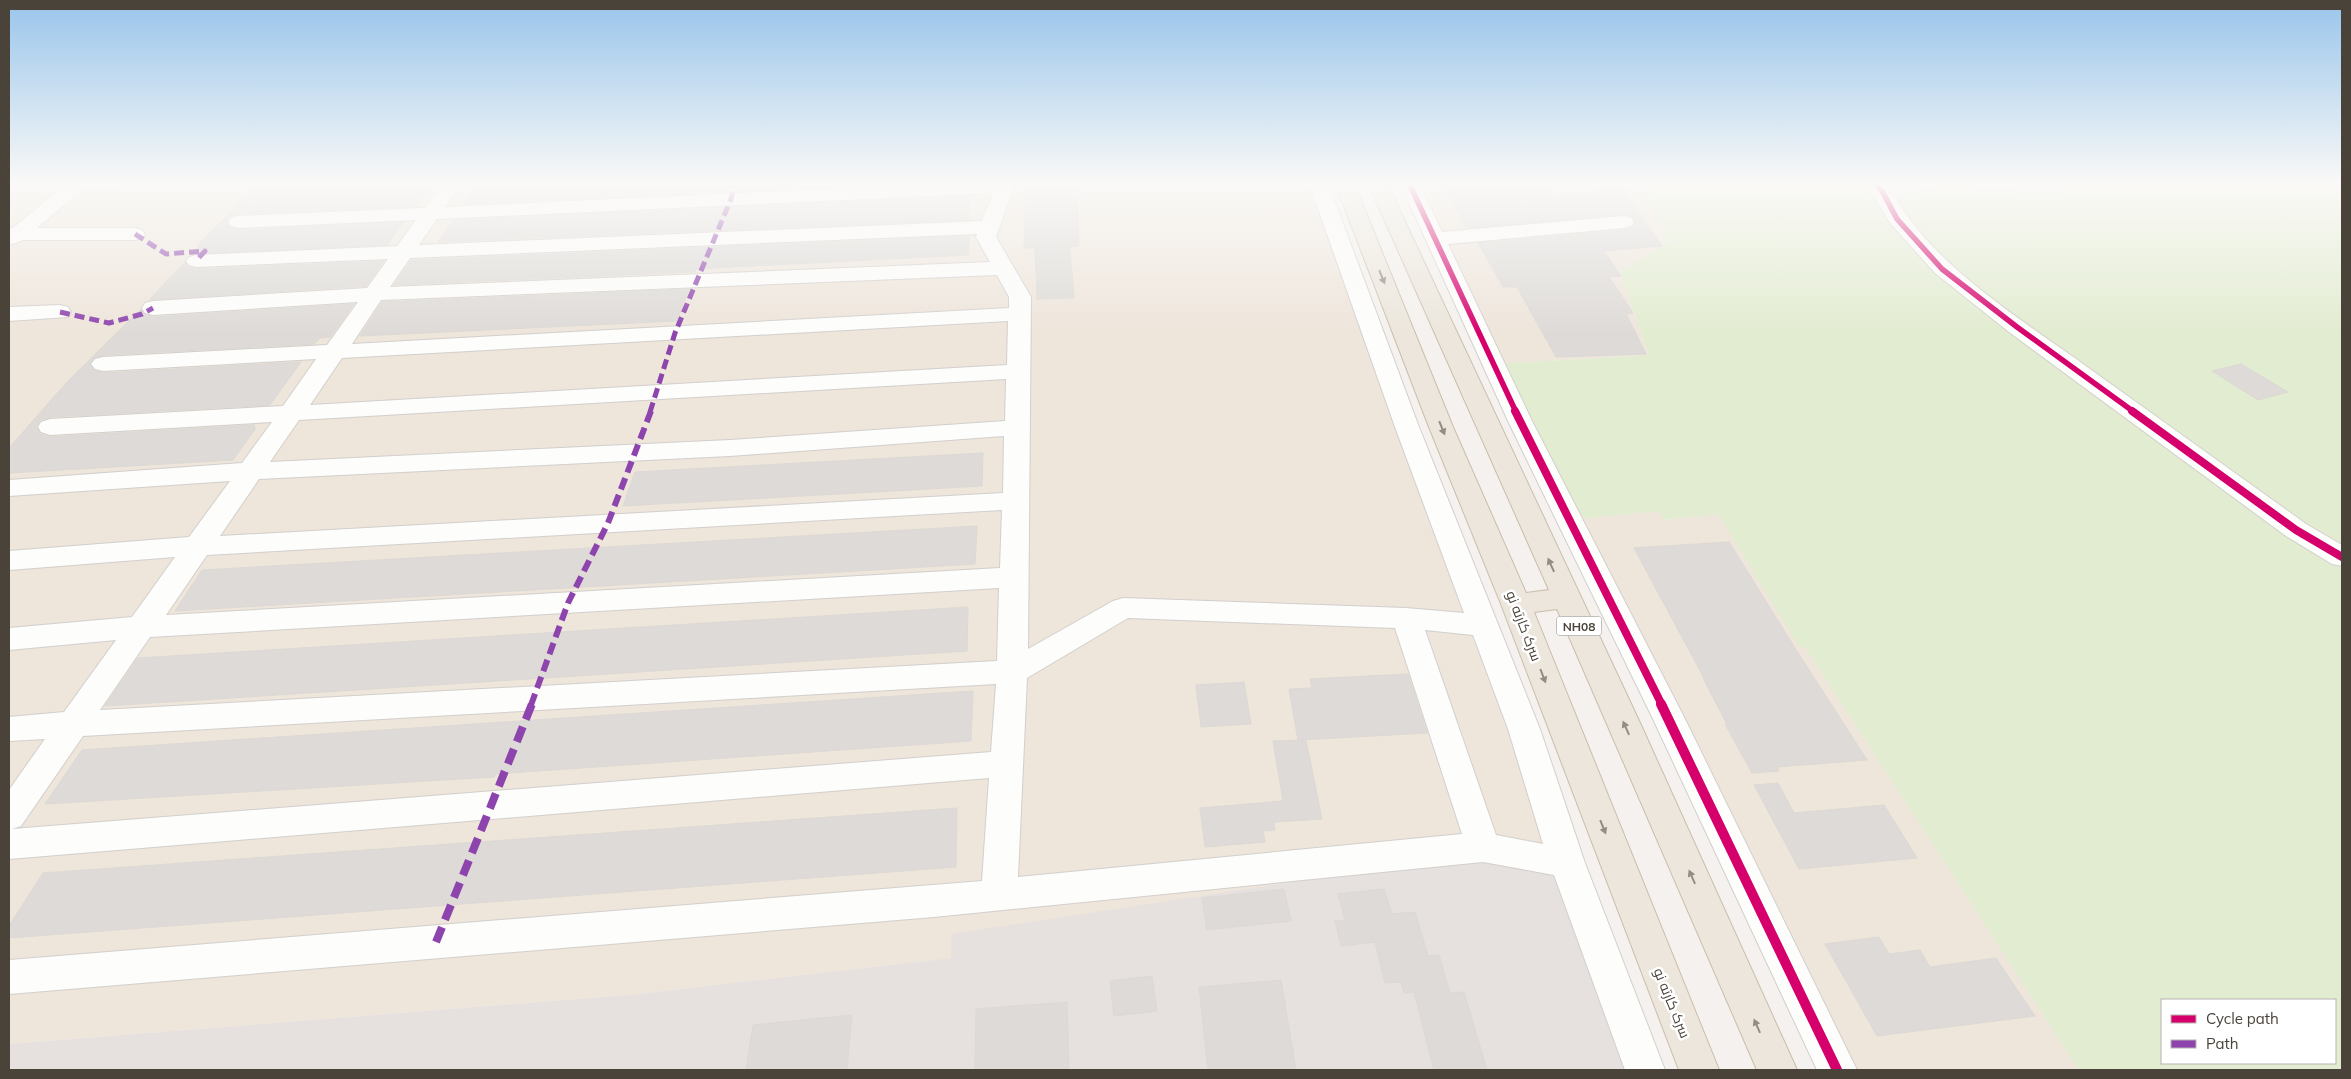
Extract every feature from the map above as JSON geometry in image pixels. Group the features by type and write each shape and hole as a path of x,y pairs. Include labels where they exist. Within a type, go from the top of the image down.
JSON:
{"highway":[{"name":"سرک کارته نو","path":"1364,233 1441,427 1516,604 1699,1070"},
{"name":"NH08","path":"1400,233 1625,725 1777,1070"},
{"path":"1516,604 1566,598"}],"street":[{"path":"9,816 417,233"},
{"path":"196,262 846,233"},
{"path":"987,233 986,237 1020,297 1012,672 1000,894"},
{"path":"1336,233 1407,427 1524,729 1567,863 1645,1070"},
{"path":"1433,233 1516,413 1669,718 1837,1070"},
{"path":"1436,239 1498,233"},
{"path":"1910,233 1942,269 2017,327 2296,530 2342,557"},
{"path":"12,236 135,234"},
{"path":"153,308 375,294 1004,268"},
{"path":"9,314 60,312"},
{"path":"103,364 1020,314"},
{"path":"50,427 1018,371"},
{"path":"9,488 250,471 730,448 1017,428"},
{"path":"9,560 198,546 1016,500"},
{"path":"9,639 141,627 1014,577"},
{"path":"9,729 1012,672 1123,608 1406,618 1484,625"},
{"path":"1406,618 1483,847"},
{"path":"9,844 1006,764"},
{"path":"9,977 1000,894 1483,847 1567,863"}],"shaded area":[{"path":"9,233 1336,233 1567,863 951,934 952,958 628,995 9,1044"},
{"path":"1432,233 1664,233 1667,242 1620,272 1649,355 1493,364"},
{"path":"1659,511 1665,520 1718,514 1800,647 1805,647 2079,1070 1837,1070 1669,719 1570,520"},
{"path":"1557,842 1645,1070 9,1070 9,1044 628,995 951,958 951,934"}],"green space":[{"path":"1664,233 2342,233 2342,1070 2079,1070 1805,647 1800,648 1718,514 1664,520 1659,511 1570,520 1493,364 1649,355 1620,272 1667,242"}],"building":[{"path":"209,233 396,233 387,245 192,254 200,246 197,246"},
{"path":"444,233 647,233 438,242"},
{"path":"1024,233 1079,233 1079,246 1070,247 1074,298 1037,299 1035,248 1024,248"},
{"path":"1586,233 1653,233 1662,246 1604,251 1621,276 1609,277 1633,313 1626,314 1646,354 1556,357 1517,287 1503,287 1478,243"},
{"path":"969,236 969,255 696,269 695,272 394,285 411,260"},
{"path":"384,261 366,286 149,300 185,262 188,267 196,269"},
{"path":"689,289 677,321 360,336 382,302"},
{"path":"354,304 330,337 320,338 314,344 103,355 94,358 89,364 95,371 103,373 301,362 270,405 50,417 40,420 36,426 40,434 50,437 255,425 253,428 256,428 233,460 9,473 9,448 68,381 141,309 145,315 153,317"},
{"path":"2241,364 2288,392 2258,400 2212,371"},
{"path":"983,453 982,486 623,506 635,472"},
{"path":"977,526 975,564 175,611 202,570"},
{"path":"1729,542 1867,760 1777,767 1779,771 1752,773 1725,724 1727,724 1704,678 1634,548"},
{"path":"968,607 967,651 105,706 138,658"},
{"path":"1408,674 1427,733 1298,740 1289,689 1312,688 1310,679"},
{"path":"1244,682 1251,724 1201,727 1196,685"},
{"path":"973,691 971,741 495,774 494,777 45,804 82,750"},
{"path":"1306,740 1322,819 1274,822 1275,830 1263,831 1265,842 1205,847 1200,808 1283,801 1273,741"},
{"path":"1778,783 1794,813 1884,805 1917,858 1799,869 1754,785"},
{"path":"957,808 956,867 9,938 9,926 43,873"},
{"path":"1284,889 1291,921 1207,930 1202,898"},
{"path":"1384,889 1392,914 1415,912 1428,956 1439,955 1450,993 1464,992 1487,1070 1434,1070 1414,992 1404,993 1401,982 1385,983 1375,942 1341,946 1335,921 1345,920 1338,894"},
{"path":"1879,937 1889,954 1920,950 1930,967 1996,958 2035,1016 1877,1036 1825,944"},
{"path":"1152,976 1157,1011 1114,1016 1110,981"},
{"path":"1281,980 1296,1070 1208,1070 1199,987"},
{"path":"1067,1002 1069,1070 975,1070 976,1009"},
{"path":"852,1015 847,1070 746,1070 753,1025"}],"marked path":[{"path":"436,942 534,698 568,603 608,523 658,392 675,333 717,233"},
{"path":"135,234 166,254 205,251 196,261"},
{"path":"60,312 109,323 142,314 153,308"}],"cycle path":[{"path":"1432,233 1520,421 1669,719 1837,1070"},
{"path":"1910,233 1942,269 2017,327 2296,530 2342,557"}]}
